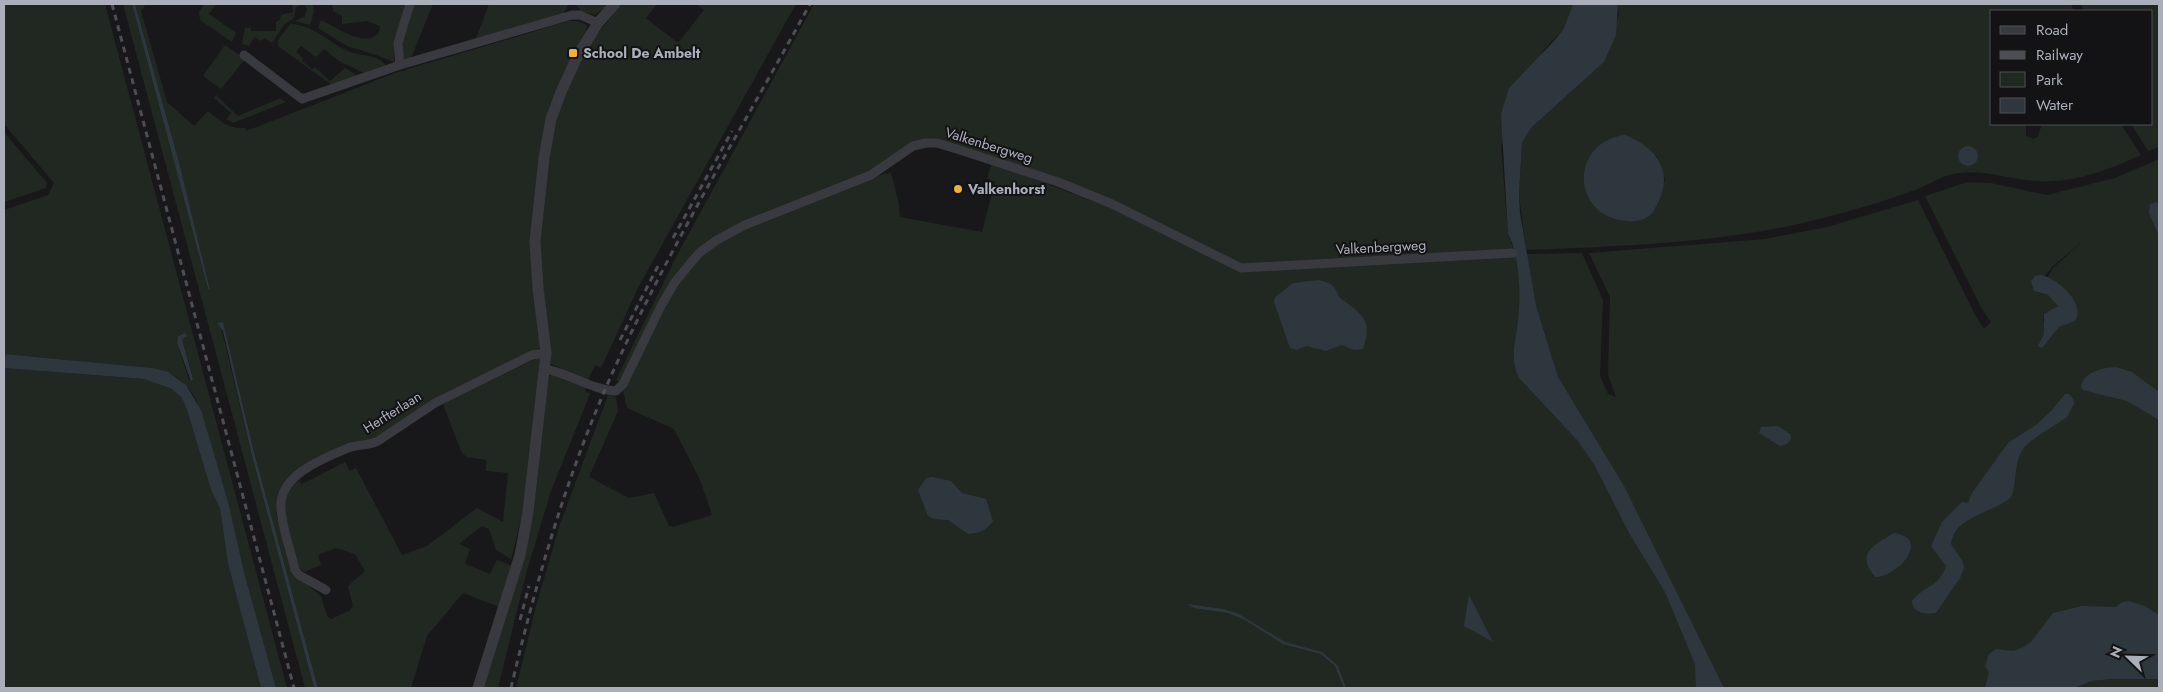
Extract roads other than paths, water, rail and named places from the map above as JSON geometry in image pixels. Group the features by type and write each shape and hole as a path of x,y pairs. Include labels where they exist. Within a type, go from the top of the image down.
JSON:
{"street":[{"path":"400,65 398,43 410,4"},
{"path":"478,688 524,541 545,369 546,353 538,288 535,241 544,158 551,119 578,55 598,23 615,4"},
{"path":"244,55 302,98 400,65 572,15 580,15 598,23"},
{"name":"Valkenbergweg","path":"545,369 563,372 599,388 616,391 620,388 648,330 675,282 699,253 717,240 745,225 871,175 913,146 926,143 964,151 1112,204 1241,268 1513,253"},
{"name":"Herfterlaan","path":"326,590 299,575 295,570 281,509 284,489 292,480 308,468 350,447 369,445 378,441 435,402 532,355 546,353"}],"water":[{"path":"132,4 135,4 179,162 210,290 208,289"},
{"path":"1573,4 1618,4 1616,35 1604,62 1531,128 1522,143 1519,194 1520,213 1536,306 1558,377 1624,486 1724,688 1696,688 1695,665 1665,592 1629,533 1595,466 1578,441 1519,378 1514,364 1519,311 1519,288 1515,253 1508,234 1501,114 1509,88 1564,28"},
{"path":"1625,135 1647,148 1655,156 1661,165 1664,175 1661,197 1654,210 1649,216 1639,221 1627,221 1609,216 1595,207 1587,194 1584,179 1586,164 1594,151 1607,141"},
{"path":"1968,146 1975,149 1978,156 1975,163 1968,166 1961,163 1958,156 1961,149"},
{"path":"2156,202 2159,204 2159,236 2149,213 2150,204"},
{"path":"2040,275 2053,280 2067,291 2077,306 2078,314 2075,321 2059,327 2042,348 2038,346 2044,334 2044,314 2058,306 2048,295 2034,291 2031,281 2035,276"},
{"path":"1318,280 1332,285 1339,297 1363,318 1367,330 1363,349 1354,350 1342,345 1326,351 1307,346 1296,350 1290,348 1274,302 1275,297 1293,283"},
{"path":"223,322 254,452 318,688 314,688 251,452 223,331 217,323"},
{"path":"185,333 187,336 182,339 193,379 191,381 177,343 178,336"},
{"path":"4,354 153,368 168,372 186,385 201,410 229,505 244,572 276,688 261,688 228,564 220,508 211,490 182,398 172,389 144,379 4,368"},
{"path":"2116,367 2132,372 2159,392 2159,420 2127,401 2083,390 2081,387 2086,377 2094,371"},
{"path":"2065,394 2069,394 2074,404 2067,417 2037,436 2023,449 2017,462 2012,495 2009,499 1966,522 1954,535 1951,544 1963,562 1964,568 1960,578 1936,613 1918,611 1913,607 1912,601 1921,592 1935,583 1946,566 1931,546 1942,522 1962,502 1968,503 1972,493 2008,443 2036,425"},
{"path":"1778,426 1790,434 1791,439 1787,444 1780,446 1759,433 1761,427"},
{"path":"932,477 951,481 962,493 986,499 993,521 982,531 968,534 948,520 934,519 928,516 918,490 926,478"},
{"path":"1894,533 1905,537 1910,543 1911,550 1901,565 1883,576 1875,577 1869,569 1867,562 1869,551 1873,546"},
{"path":"1469,595 1493,642 1464,626"},
{"path":"2129,601 2145,606 2159,615 2159,679 2092,681 2074,688 1985,688 1989,672 1985,666 1989,654 1996,649 2014,651 2024,647 2031,642 2053,613 2082,606 2116,607 2122,602"},
{"path":"1187,604 1237,613 1285,642 1322,652 1338,666 1346,688 1344,688 1335,666 1321,654 1283,644 1245,620 1228,613 1194,608"}],"railway":[{"path":"112,4 294,688"},
{"path":"511,688 557,517 604,393 622,352 666,264 810,4"},
{"path":"673,238 732,131"},
{"path":"620,340 660,262"},
{"path":"520,620 529,586"}],"place":[{"name":"School De Ambelt","path":"573,53"},
{"name":"Valkenhorst","path":"958,189"}]}
